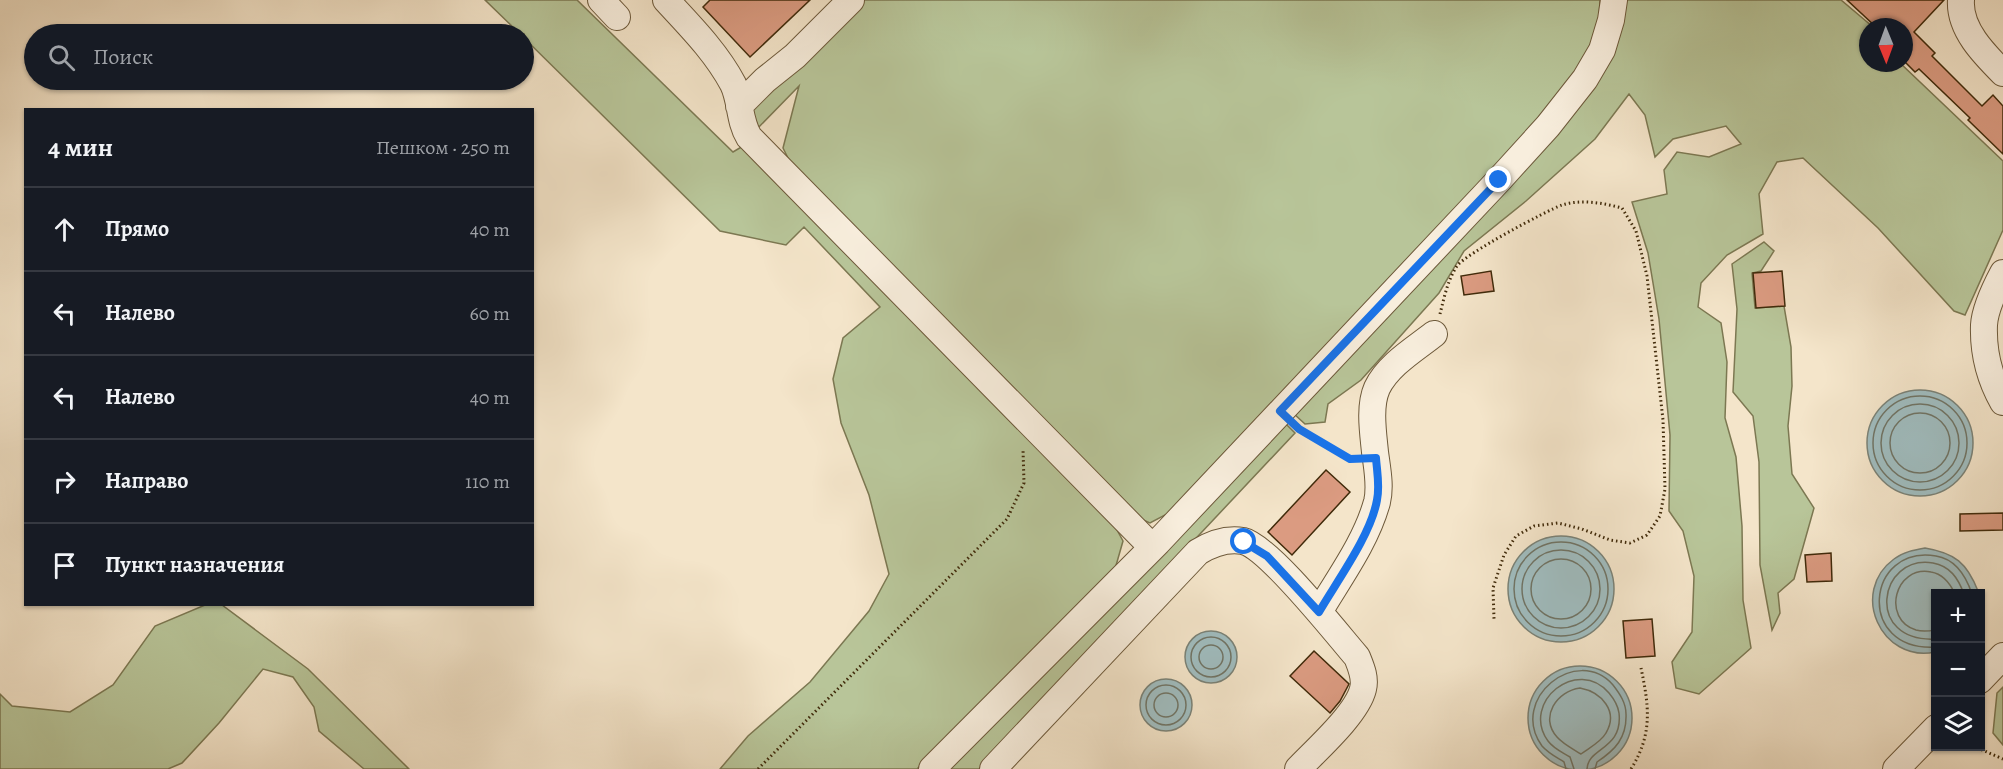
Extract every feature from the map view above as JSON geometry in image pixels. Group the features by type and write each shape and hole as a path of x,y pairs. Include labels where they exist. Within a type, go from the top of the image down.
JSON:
{"street":[{"path":"739,106 765,80 795,56 851,0"},
{"path":"932,769 1152,547 1548,126 1585,79 1602,50 1614,0"},
{"path":"1961,0 1960,9 1968,30 1986,56 2003,73"},
{"path":"676,4 733,85 744,128 750,137 1152,547"},
{"path":"2003,273 1995,289 1984,324 1986,354 1993,386 2003,402"},
{"path":"1319,612 1365,532 1377,501 1378,481 1373,410 1377,388 1392,369 1434,334"},
{"path":"993,769 1198,552 1210,544 1228,541 1244,542 1256,548 1294,584 1357,657 1363,672 1363,689 1345,719 1298,769"},
{"path":"1985,675 2003,656"},
{"path":"1896,769 1931,732"}],"path":[{"path":"1434,334 1445,293 1458,264 1502,236 1563,205 1599,202 1622,208 1636,231 1647,276 1663,420 1665,489 1660,516 1647,535 1630,543 1610,540 1558,523 1534,526 1516,536 1504,555 1493,588 1494,620"},
{"path":"1280,411 1299,429 1350,459 1376,458"},
{"path":"758,769 1007,519 1024,483 1023,446"},
{"path":"1631,769 1641,754 1647,736 1646,690 1641,668"},
{"path":"1983,751 2003,759"}],"green space":[{"path":"485,0 577,0 733,152 743,146 1111,519 1123,541 1115,569 917,769 720,769 748,736 810,682 869,611 889,574 869,495 841,423 833,379 843,338 880,307 804,227 786,245 720,231 534,48 534,24 510,24"},
{"path":"861,0 1600,0 1592,57 1579,78 1169,513 1150,523 1132,515 794,170 783,148 799,86 755,131 747,121 755,100"},
{"path":"1623,0 1841,0 1862,18 1859,18 1859,72 1909,72 2003,161 2003,230 1965,315 1954,311 1878,228 1803,158 1777,162 1759,194 1763,234 1727,255 1701,283 1698,307 1721,323 1727,362 1725,418 1736,457 1742,526 1743,600 1751,648 1699,694 1676,688 1672,662 1692,632 1694,576 1683,531 1669,511 1670,435 1659,319 1648,253 1632,202 1667,194 1664,170 1677,152 1709,157 1741,144 1726,126 1673,139 1655,157 1645,115 1629,94 1595,139 1526,201 1464,251 1439,293 1361,380 1328,404 1325,422 1305,424 1293,413 1573,113"},
{"path":"1764,242 1774,251 1761,271 1752,273 1755,308 1784,306 1791,347 1792,386 1788,426 1792,474 1814,508 1794,579 1778,593 1780,613 1772,630 1760,565 1759,462 1753,416 1733,392 1737,309 1732,264"},
{"path":"1284,422 1295,433 979,769 945,769"},
{"path":"203,606 223,606 308,669 409,769 364,769 319,731 314,707 293,677 263,669 219,723 182,763 168,769 0,769 0,694 12,706 70,712 113,685 155,626"},
{"path":"2003,687 2003,745 1993,733 1997,693"}],"water":[{"path":"1920,390 1940,394 1957,406 1969,423 1973,443 1969,463 1957,480 1940,492 1920,496 1900,492 1883,480 1871,463 1867,443 1871,423 1883,406 1900,394"},
{"path":"1561,536 1581,540 1598,552 1610,569 1614,589 1610,609 1598,626 1581,638 1561,642 1541,638 1524,626 1512,609 1508,589 1512,569 1524,552 1541,540"},
{"path":"1925,548 1952,556 1964,566 1977,589 1931,589 1931,652 1916,653 1899,647 1886,636 1877,622 1873,606 1874,589 1881,573 1894,559"},
{"path":"1211,631 1221,633 1229,639 1235,647 1237,657 1235,667 1229,675 1221,681 1211,683 1201,681 1193,675 1187,667 1185,657 1187,647 1193,639 1201,633"},
{"path":"1580,666 1600,670 1617,681 1628,698 1632,718 1628,738 1617,755 1600,766 1580,770 1560,766 1543,755 1532,738 1528,718 1532,698 1543,681 1560,670"},
{"path":"1166,679 1176,681 1184,687 1190,695 1192,705 1190,715 1184,723 1176,729 1166,731 1156,729 1148,723 1142,715 1140,705 1142,695 1148,687 1156,681"}],"building":[{"path":"710,0 810,0 750,57 703,7"},
{"path":"1847,0 1944,0 1914,32 1935,53 1932,56 1982,106 1993,95 2003,106 2003,154 1968,120 1970,118 1919,69 1915,72 1913,70 1913,18 1866,18"},
{"path":"1491,271 1494,291 1464,295 1461,276"},
{"path":"1782,271 1785,306 1756,308 1753,273"},
{"path":"1326,470 1350,492 1292,555 1268,532"},
{"path":"2003,513 2003,530 1960,531 1960,514"},
{"path":"1831,553 1832,581 1807,582 1805,555"},
{"path":"1652,619 1655,656 1626,658 1623,621"},
{"path":"1314,651 1349,684 1330,713 1290,676"}],"route":[{"path":"1244,542 1267,556 1319,612 1365,532 1377,501 1376,458 1350,459 1299,429 1280,411 1499,180"}]}
